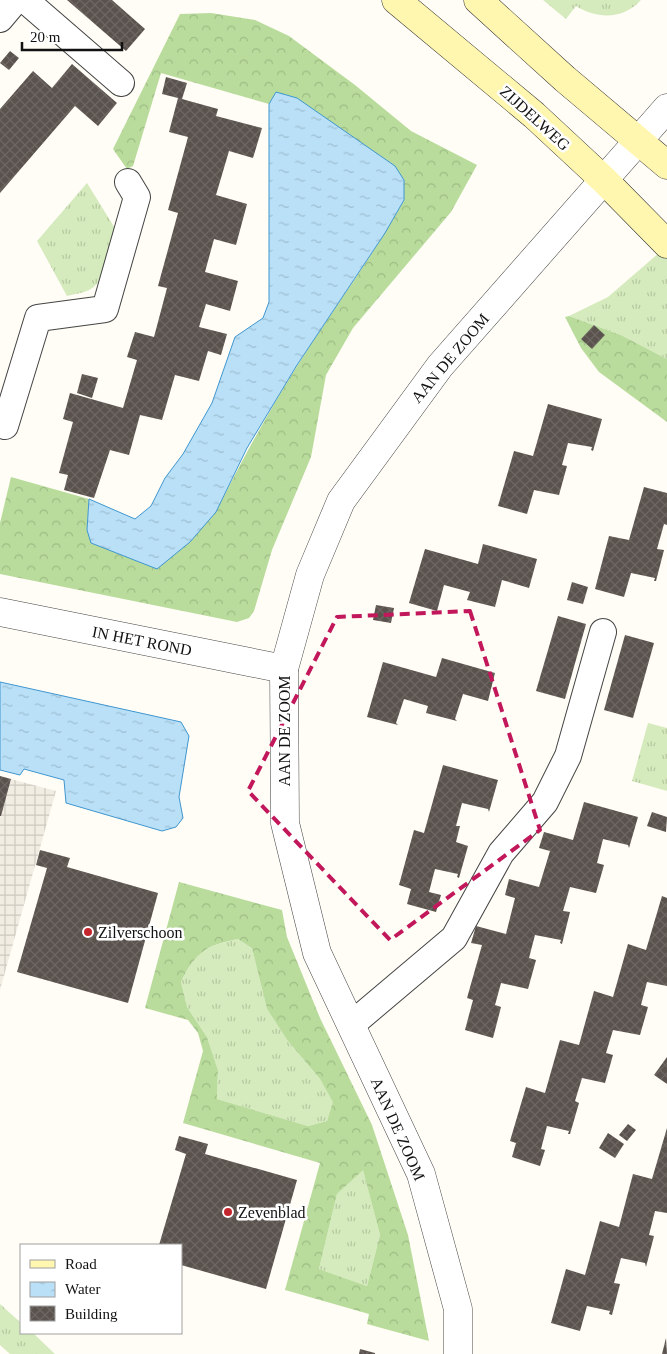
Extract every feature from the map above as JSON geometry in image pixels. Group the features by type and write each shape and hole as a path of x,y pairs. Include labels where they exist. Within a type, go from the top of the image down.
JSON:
{"main road":[{"name":"ZIJDELWEG","path":"396,0 534,116 605,181 667,244"},
{"path":"478,0 565,78 667,165"}],"street":[{"path":"0,19 16,0"},
{"path":"25,0 121,83"},
{"name":"AAN DE ZOOM","path":"458,1354 458,1309 421,1174 317,953 285,823 284,669 310,575 341,501 440,366 605,181 667,108"},
{"path":"2,432 38,318 105,309 137,197 128,182"},
{"name":"IN HET ROND","path":"0,612 284,669"},
{"path":"350,1025 454,938 501,853 545,802 568,756 603,632"}],"highlighted area":[{"path":"470,611 540,830 390,940 248,791 337,617"}],"green space":[{"path":"543,0 641,0 634,7 626,11 610,15 592,13 576,6 566,19"},
{"path":"211,13 255,20 289,36 355,85 411,131 477,165 451,212 353,328 326,375 311,457 272,550 254,611 249,618 237,622 0,574 0,523 11,477 89,499 87,530 216,512 286,384 379,243 404,200 276,92 269,104 161,73 133,166 127,169 113,149 180,14"},
{"path":"87,183 116,230 108,263 101,279 89,290 67,296 37,241"},
{"path":"667,246 667,359 621,335 569,316 608,297"},
{"path":"569,316 621,335 667,359 667,422 599,372 581,348 565,317"},
{"path":"648,723 667,728 667,791 632,781"},
{"path":"179,882 282,910 287,937 320,1018 372,1125 408,1235 429,1341 367,1324 369,1314 285,1290 320,1163 183,1123 203,1051 198,1033 188,1020 145,1008","holes":["238,939 252,948 267,1009 287,1040 320,1079 333,1102 327,1121 308,1126 217,1099 218,1070 207,1037 187,1007 181,982 191,964 203,952 218,944","363,1170 380,1235 367,1286 319,1269 337,1194"]},
{"path":"238,939 252,947 267,1009 287,1040 320,1079 334,1102 327,1121 308,1126 217,1099 218,1070 207,1037 187,1007 181,982 197,957 203,952 217,944"},
{"path":"363,1169 380,1235 367,1286 319,1269 337,1194"},
{"path":"0,1304 20,1322 20,1334 34,1334 55,1354 10,1354 0,1345"}],"shaded area":[{"path":"11,779 56,791 0,990 0,818"}],"water":[{"path":"276,92 297,98 395,166 404,180 404,200 385,233 297,365 247,448 216,512 190,542 157,569 91,543 87,530 89,499 135,519 151,506 165,478 183,454 212,403 235,337 263,318 269,302 269,104"},
{"path":"0,682 181,722 189,736 179,797 183,818 176,827 162,831 66,803 64,780 24,769 20,775 0,770"}],"building":[{"path":"67,0 112,0 145,29 126,51"},
{"path":"10,51 19,58 9,70 0,63"},
{"path":"72,64 117,103 98,126 75,106 0,193 0,109 33,71 52,88"},
{"path":"166,77 187,83 182,99 218,109 216,116 262,128 253,158 229,151 216,195 247,204 236,245 214,239 205,272 238,281 230,311 206,304 199,327 227,334 221,355 208,351 199,381 175,375 162,420 140,415 129,455 110,450 94,498 64,490 68,475 59,473 73,422 63,419 70,393 123,408 137,360 127,357 135,332 154,337 167,288 158,286 178,213 168,210 188,137 169,132 178,98 162,94"},
{"path":"594,325 605,335 592,349 581,339"},
{"path":"82,374 98,378 92,398 77,393"},
{"path":"548,404 602,419 593,451 591,450 592,447 568,443 562,465 567,466 559,495 534,490 527,514 498,506 514,451 533,456"},
{"path":"644,487 667,493 667,525 664,524 657,549 664,550 656,581 654,581 655,578 631,573 624,597 595,589 609,536 629,540"},
{"path":"483,544 537,559 529,588 502,580 495,607 467,600 470,592 444,585 437,611 409,603 425,549 478,564"},
{"path":"572,582 588,587 583,604 567,600"},
{"path":"376,605 394,608 391,623 373,620"},
{"path":"558,616 586,624 565,699 536,691"},
{"path":"625,635 654,643 633,718 604,710"},
{"path":"442,658 495,673 488,701 463,694 455,719 457,721 426,713 428,706 404,699 396,723 398,725 367,717 383,662 436,677"},
{"path":"443,765 498,780 489,812 488,809 462,803 456,826 460,826 456,842 468,846 459,878 457,877 458,874 435,869 429,892 441,895 436,912 407,904 411,889 399,885 414,830 424,833"},
{"path":"0,776 11,779 1,816 0,816"},
{"path":"584,802 638,817 629,848 628,845 603,839 597,863 604,865 596,893 570,887 563,911 570,912 562,944 560,943 561,940 535,935 529,958 536,960 528,989 501,983 495,1005 501,1007 493,1038 465,1030 473,1000 467,998 482,945 471,943 476,926 506,934 515,898 505,895 509,879 539,887 550,851 539,848 544,832 573,840"},
{"path":"652,812 667,817 666,832 647,826"},
{"name":"Zilverschoon","path":"40,850 70,858 67,867 158,893 128,1003 17,972 47,868 36,865"},
{"path":"662,896 667,898 667,986 647,982 641,1005 648,1007 640,1035 613,1030 606,1053 613,1055 605,1083 582,1078 575,1101 579,1103 570,1134 568,1134 569,1131 547,1126 541,1149 545,1150 540,1166 512,1157 516,1143 510,1141 526,1087 545,1093 560,1040 579,1045 594,991 613,997 628,944 646,950"},
{"path":"667,1057 667,1084 654,1075"},
{"path":"628,1124 636,1130 627,1141 619,1135"},
{"path":"667,1128 667,1213 655,1211 649,1235 654,1236 646,1267 645,1263 621,1258 614,1283 620,1284 612,1315 609,1314 610,1311 587,1306 580,1331 551,1323 566,1269 585,1275 600,1221 619,1227 633,1174 652,1179"},
{"path":"608,1133 624,1144 615,1158 599,1148"},
{"name":"Zevenblad","path":"179,1136 208,1144 205,1154 297,1180 266,1289 182,1265 182,1244 159,1244 186,1154 175,1150"},
{"path":"666,1338 667,1354 662,1354"},
{"path":"360,1349 375,1353 375,1354 359,1354"}],"place":[{"name":"Zilverschoon","path":"88,932"},
{"name":"Zevenblad","path":"228,1212"}]}
